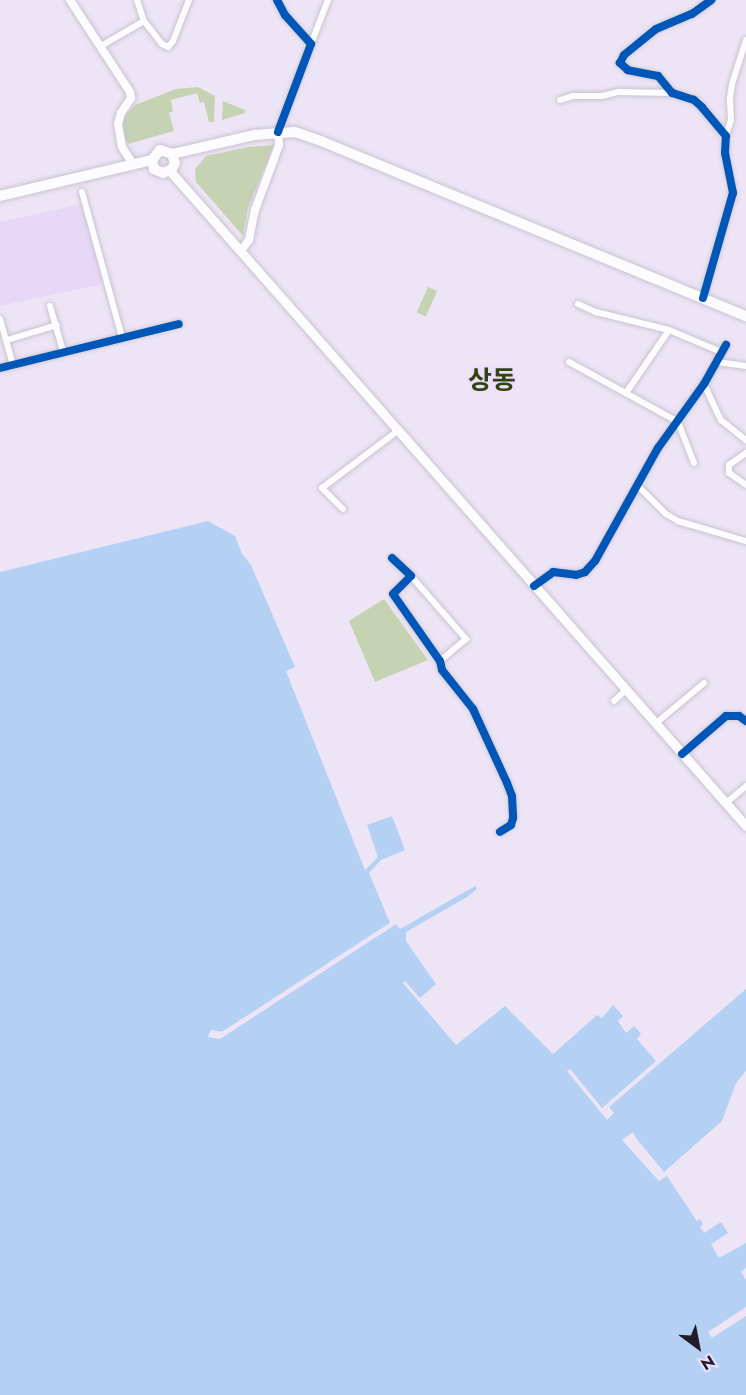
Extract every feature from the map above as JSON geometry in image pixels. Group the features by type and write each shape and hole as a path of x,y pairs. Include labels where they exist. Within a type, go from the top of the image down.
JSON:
{"highway":[{"path":"0,196 152,160 160,150 172,154 254,135 295,132 746,316"},
{"path":"152,160 157,171 170,171 175,163 172,154"}],"main road":[{"path":"70,0 130,92 131,98 121,113 118,130 122,147 134,164"},
{"path":"241,251 249,240 255,210 279,145 278,132"},
{"path":"170,171 746,826"}],"street":[{"path":"137,0 144,21 162,44 168,47 173,41 189,0"},
{"path":"278,0 285,15 311,44"},
{"path":"278,132 328,0"},
{"path":"672,93 658,76 628,70 622,67 620,60 663,24 692,14 711,0"},
{"path":"101,45 144,21"},
{"path":"703,298 733,194 725,153 726,136 731,120 732,84 746,40"},
{"path":"560,100 573,96 602,96 618,92 672,93 693,100 702,107 726,136"},
{"path":"82,192 122,337"},
{"path":"578,304 596,312 669,330 721,352"},
{"path":"50,306 63,351"},
{"path":"0,319 13,364"},
{"path":"0,368 179,324"},
{"path":"7,340 57,325"},
{"path":"626,393 669,330"},
{"path":"534,586 553,572 576,575 585,572 595,561 658,448 704,384 726,345"},
{"path":"569,362 678,422 694,463"},
{"path":"717,362 746,366"},
{"path":"704,384 721,420 746,440"},
{"path":"343,509 322,488 399,430"},
{"path":"746,453 729,465 729,473 746,485"},
{"path":"638,486 666,514 678,521 746,541"},
{"path":"392,558 411,576 466,639 440,661"},
{"path":"411,576 393,594 440,661 442,670 483,725 512,796 513,818 508,828 500,832"},
{"path":"655,723 704,683"},
{"path":"614,701 626,690"},
{"path":"682,754 726,716 739,716 746,721"},
{"path":"726,803 746,786"}],"shaded area":[{"path":"81,204 103,284 0,306 0,222"}],"green space":[{"path":"198,87 215,96 214,122 209,122 204,102 200,103 197,93 171,100 173,111 169,113 174,131 128,144 121,131 123,118 135,105 176,89"},
{"path":"223,101 245,110 245,113 222,120"},
{"path":"274,145 248,208 243,236 196,182 195,169 206,156 248,147"},
{"path":"428,287 437,291 426,317 417,313"},
{"path":"384,599 428,660 375,682 349,621"}],"water":[{"path":"208,521 235,536 242,554 251,565 295,667 286,671 365,870 378,857 367,825 392,816 405,850 381,860 369,873 390,923 222,1032 211,1030 208,1037 220,1038 396,924 400,929 475,886 477,889 467,897 406,932 406,941 436,984 420,998 405,981 403,983 456,1045 505,1006 553,1054 597,1015 602,1018 613,1005 623,1016 618,1021 626,1033 634,1026 641,1034 637,1039 656,1061 602,1108 570,1069 567,1071 607,1120 614,1113 609,1107 746,989 746,1071 736,1083 722,1121 664,1172 633,1132 622,1140 659,1181 667,1176 697,1221 700,1219 703,1224 700,1227 704,1233 721,1222 728,1233 711,1244 719,1258 746,1243 746,1268 741,1272 746,1280 746,1307 708,1332 712,1338 746,1316 746,1395 0,1395 0,572"}],"pier":[{"path":"390,923 396,924 220,1039 208,1037 211,1030 222,1032"}],"cycle path":[{"path":"277,0 285,15 311,44 278,132"},
{"path":"703,298 733,193 725,153 726,136 694,100 672,93 658,76 628,70 620,63 624,55 656,29 692,14 711,0"},
{"path":"0,368 179,324"},
{"path":"534,586 553,572 576,575 585,572 595,561 658,448 704,384 726,345"},
{"path":"392,558 411,576 393,594 440,661 442,670 473,709 507,783 512,796 513,818 511,825 500,832"},
{"path":"682,754 726,716 739,716 746,721"}],"district":[{"name":"상동","path":"492,381"}]}
